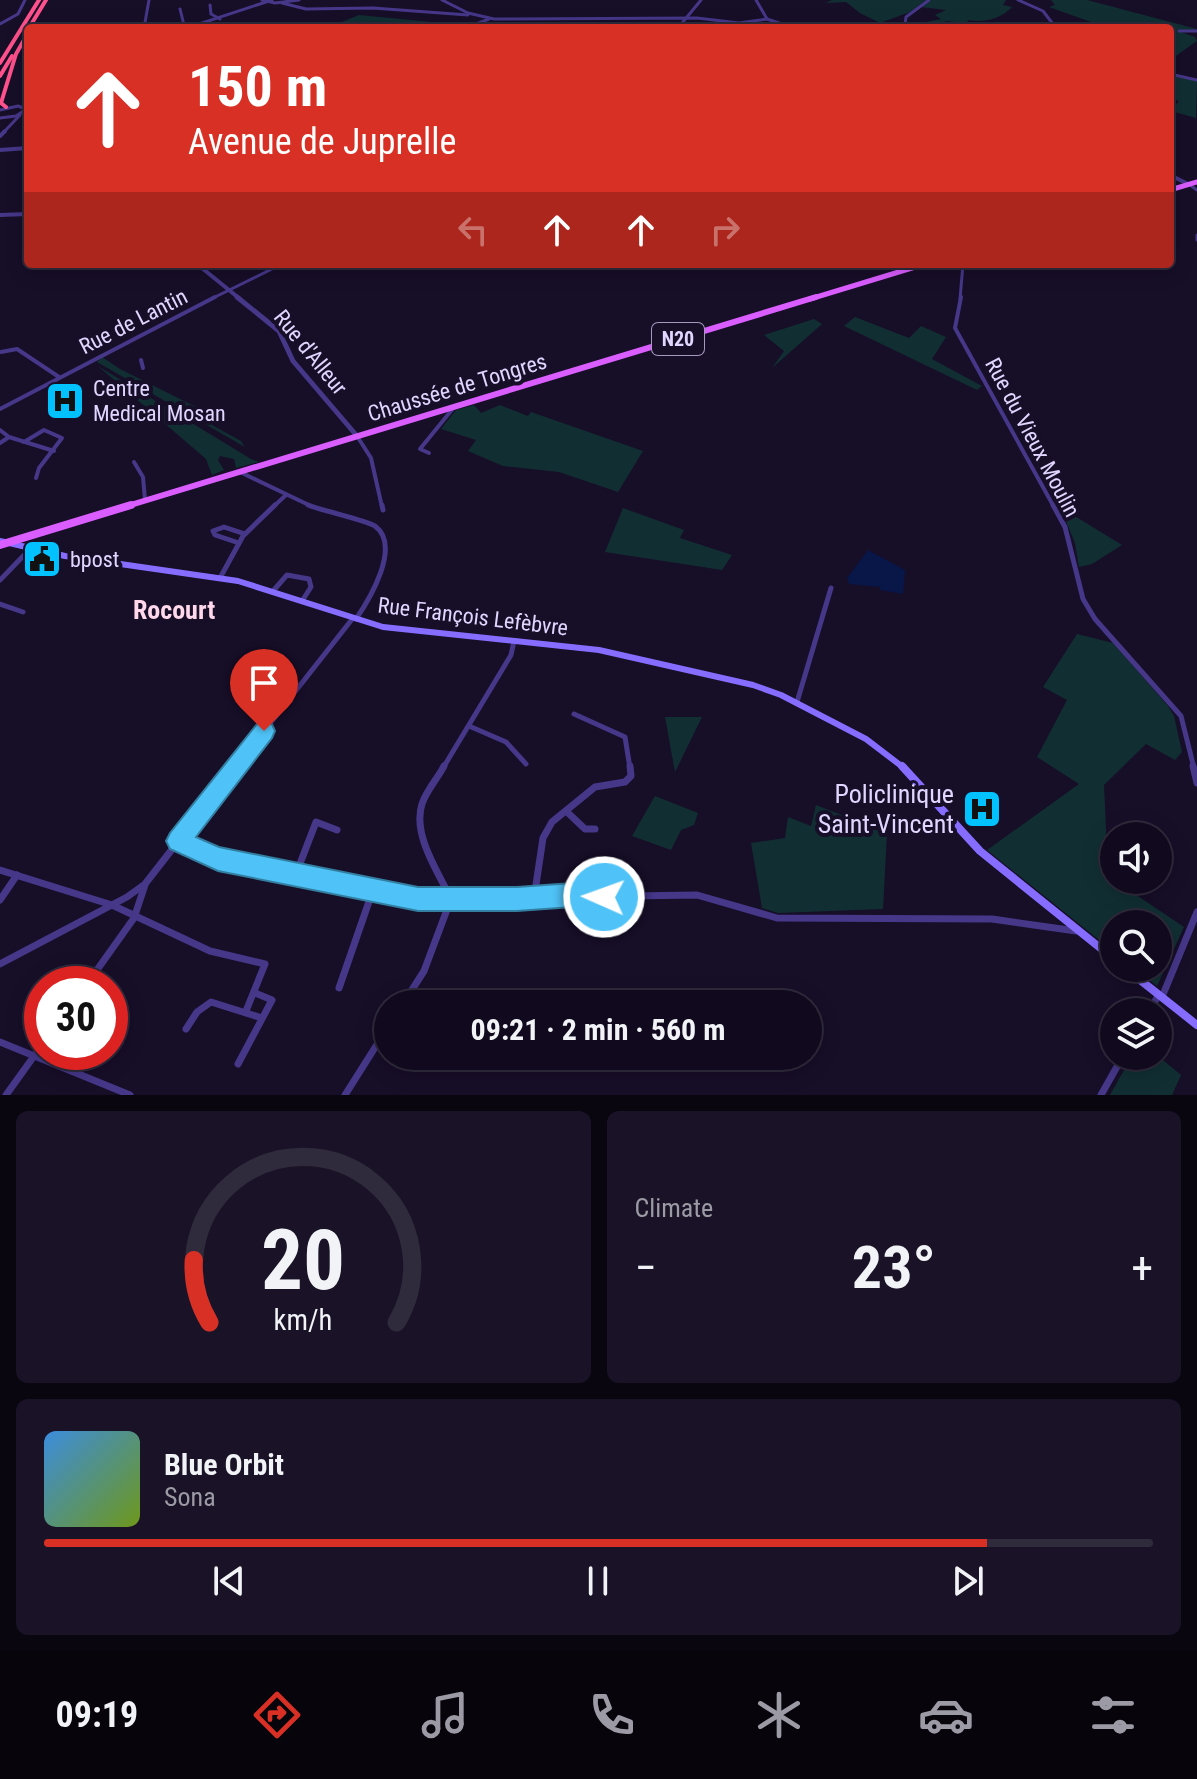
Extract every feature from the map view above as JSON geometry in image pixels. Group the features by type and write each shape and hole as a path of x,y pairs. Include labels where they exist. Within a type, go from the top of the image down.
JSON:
{"highway":[{"path":"24,24 39,0"},
{"path":"32,24 46,0"},
{"path":"0,63 24,24"},
{"path":"0,76 24,37"},
{"path":"3,108 1,103 24,39"}],"main road":[{"path":"1174,189 1197,182"},
{"name":"Chaussée de Tongres","path":"2,543 912,268"},
{"path":"32,550 32,542 39,533"},
{"name":"Rue François Lefèbvre","path":"2,543 220,578 397,629 599,650 753,685 797,702 866,739 893,758 925,788 980,851 1100,948"},
{"path":"1142,982 1197,1025"}],"street":[{"path":"0,24 18,14 25,0"},
{"path":"145,24 149,0"},
{"path":"262,0 306,9 376,8 490,18 686,18 739,23 767,19 781,24"},
{"path":"282,3 299,0"},
{"path":"442,0 472,15"},
{"path":"681,24 701,0"},
{"path":"756,0 767,19"},
{"path":"905,24 906,17 929,0"},
{"path":"1018,0 1043,11 1053,24"},
{"path":"202,24 271,1"},
{"path":"210,5 211,14 220,19"},
{"path":"180,9 184,24"},
{"path":"478,24 490,18"},
{"path":"577,19 577,24"},
{"path":"1179,31 1197,31"},
{"path":"1174,75 1197,80"},
{"path":"3,108 24,107"},
{"path":"0,136 24,110"},
{"path":"2,118 20,115"},
{"path":"2,118 12,124"},
{"path":"0,150 24,148"},
{"path":"1174,177 1197,190"},
{"path":"0,215 24,214"},
{"name":"Rue d'Alleur","path":"202,268 279,331 293,361 357,436"},
{"name":"Rue de Lantin","path":"0,409 274,268"},
{"name":"Rue du Vieux Moulin","path":"963,268 955,328 1065,527 1083,599 1095,619 1181,716 1197,783"},
{"path":"0,353 17,349 59,377"},
{"path":"141,360 143,368"},
{"path":"429,453 420,449 455,406"},
{"path":"0,430 9,437 54,451"},
{"path":"24,442 44,430 62,438 39,468 36,478"},
{"path":"357,436 371,458 383,510"},
{"path":"0,443 9,437"},
{"path":"134,462 143,477 145,500"},
{"path":"100,966 134,918 145,884 355,618 380,577 382,535 373,524 344,518 239,472"},
{"path":"220,578 245,534 286,495"},
{"path":"239,543 215,535 213,531 224,527 245,534"},
{"path":"0,580 32,550"},
{"path":"273,591 287,575 309,579 311,587 302,601"},
{"path":"797,702 831,588"},
{"path":"1,606 23,612"},
{"path":"412,990 424,971 451,899 421,833 419,817 426,793 511,655 514,641"},
{"path":"534,898 543,838 552,822 595,787 625,782 631,776 625,737 574,714"},
{"path":"469,726 506,742 526,764"},
{"path":"1187,742 1197,740"},
{"path":"566,811 585,829 595,829"},
{"path":"296,874 316,822 337,830"},
{"path":"178,841 218,859 418,899 697,895 777,918 992,919 1079,932"},
{"path":"0,870 112,905 134,918 210,951 265,964 246,1011"},
{"path":"0,900 17,875"},
{"path":"0,964 112,905 145,884"},
{"path":"339,988 373,890"},
{"path":"1160,996 1197,912"},
{"path":"238,1064 272,1000 255,993"},
{"path":"186,1029 197,1012 211,1002 262,1018"},
{"path":"0,1042 24,1052"},
{"path":"345,1095 374,1049"},
{"path":"6,1095 24,1069"},
{"path":"68,1070 130,1095"},
{"path":"1101,1095 1115,1070"}],"green space":[{"path":"832,0 926,0 910,12 880,23 846,2 826,3"},
{"path":"931,0 1006,0 1003,5 1012,7 1003,15 986,20 916,24 941,19 935,15 946,10 921,7"},
{"path":"1051,0 1087,0 1197,29 1181,32 1195,37 1197,41 1174,57 1174,24 1097,24 1049,7 1055,5"},
{"path":"359,15 442,24 337,24"},
{"path":"1174,76 1197,80 1196,118 1174,112 1179,101 1174,99"},
{"path":"855,317 909,338 921,326 946,337 932,359 982,386 977,390 844,326"},
{"path":"814,319 822,324 772,368 784,351 764,335"},
{"path":"102,357 220,419 212,425 241,441 245,447 97,362"},
{"path":"98,366 259,462 236,468 234,459 220,456 218,460 224,470 212,475 206,459"},
{"path":"474,405 481,413 500,405 528,416 531,412 643,451 618,492 559,472 503,466 468,451 476,440 441,429 456,410"},
{"path":"1060,507 1122,545 1092,564 1079,567 1075,543"},
{"path":"623,508 684,530 680,538 732,555 722,570 605,552"},
{"path":"1077,634 1113,643 1174,716 1182,752 1175,760 1146,744 1104,785 1106,822 1100,822 1100,894 1135,894 1159,910 1100,910 1100,941 987,850 1079,784 1037,757 1067,700 1043,687"},
{"path":"665,717 702,717 675,772"},
{"path":"655,796 698,813 694,825 681,830 671,850 632,836"},
{"path":"816,805 887,833 883,909 778,913 762,908 751,843 785,838 788,817 811,826"},
{"path":"1172,919 1184,927 1172,953"},
{"path":"1172,1068 1181,1075 1172,1095 1110,1095 1124,1070 1172,1070"}],"shaded area":[{"path":"868,550 905,570 903,594 880,590 880,587 849,584 847,578"}],"place":[{"name":"Centre Medical Mosan","path":"65,401"},
{"name":"bpost","path":"42,559"},
{"name":"Policlinique Saint-Vincent","path":"982,809"}],"district":[{"name":"Rocourt","path":"174,610"}],"route":[{"path":"264,731 178,841 218,859 418,899 604,897"}]}
